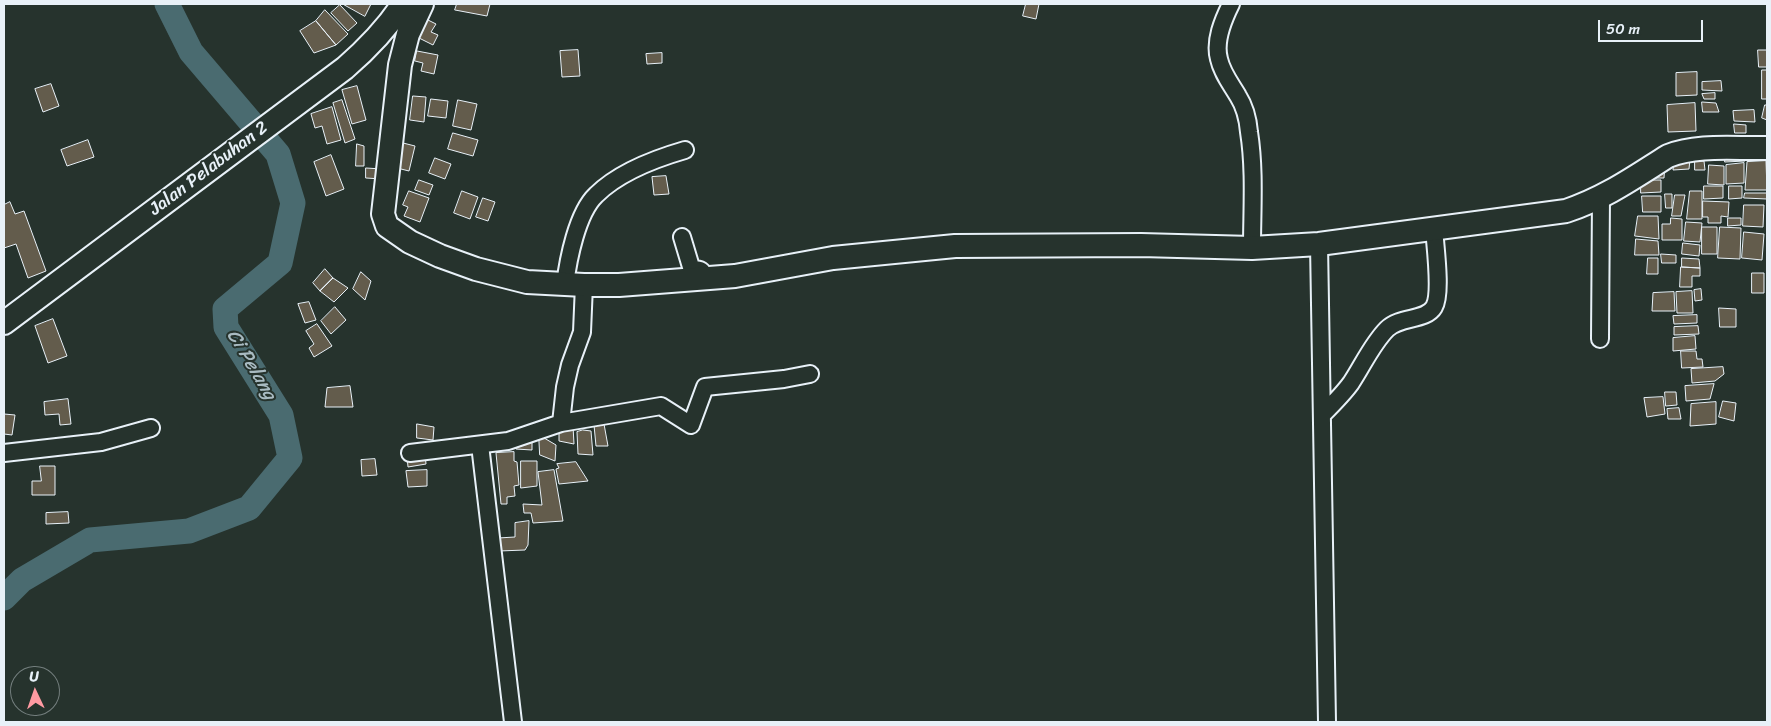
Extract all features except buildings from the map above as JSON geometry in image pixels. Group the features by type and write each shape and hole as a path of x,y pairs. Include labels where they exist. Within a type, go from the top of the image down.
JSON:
{"street":[{"name":"Jalan Pelabuhan 2","path":"4,323 364,52 403,4"},
{"path":"422,4 408,34 400,65 383,214 384,222 386,226 410,242 440,256 476,269 527,282 619,285 735,276 832,258 955,246 1141,245 1252,248 1319,244 1566,211 1601,197 1668,156 1679,152 1697,149 1767,148"},
{"path":"1231,4 1222,22 1218,50 1219,60 1225,75 1242,102 1249,132 1252,189 1252,248"},
{"path":"561,423 565,387 570,365 582,332 574,285 568,264 585,210 595,195 618,178 665,156 685,150"},
{"path":"1600,339 1601,197"},
{"path":"1323,414 1350,383 1388,328 1406,319 1424,315 1434,308 1438,294 1434,228"},
{"path":"682,237 692,269 698,268 702,270 706,278"},
{"path":"1319,244 1327,722"},
{"path":"410,453 508,441 561,423 661,406 690,425 705,387 784,380 810,374"},
{"path":"4,453 101,442 151,428"},
{"path":"480,445 513,722"}],"waterway":[{"name":"Ci Pelang","path":"4,598 22,580 90,540 189,531 249,508 290,458 281,415 226,327 225,309 280,263 293,203 278,154 191,52 167,4"}]}
